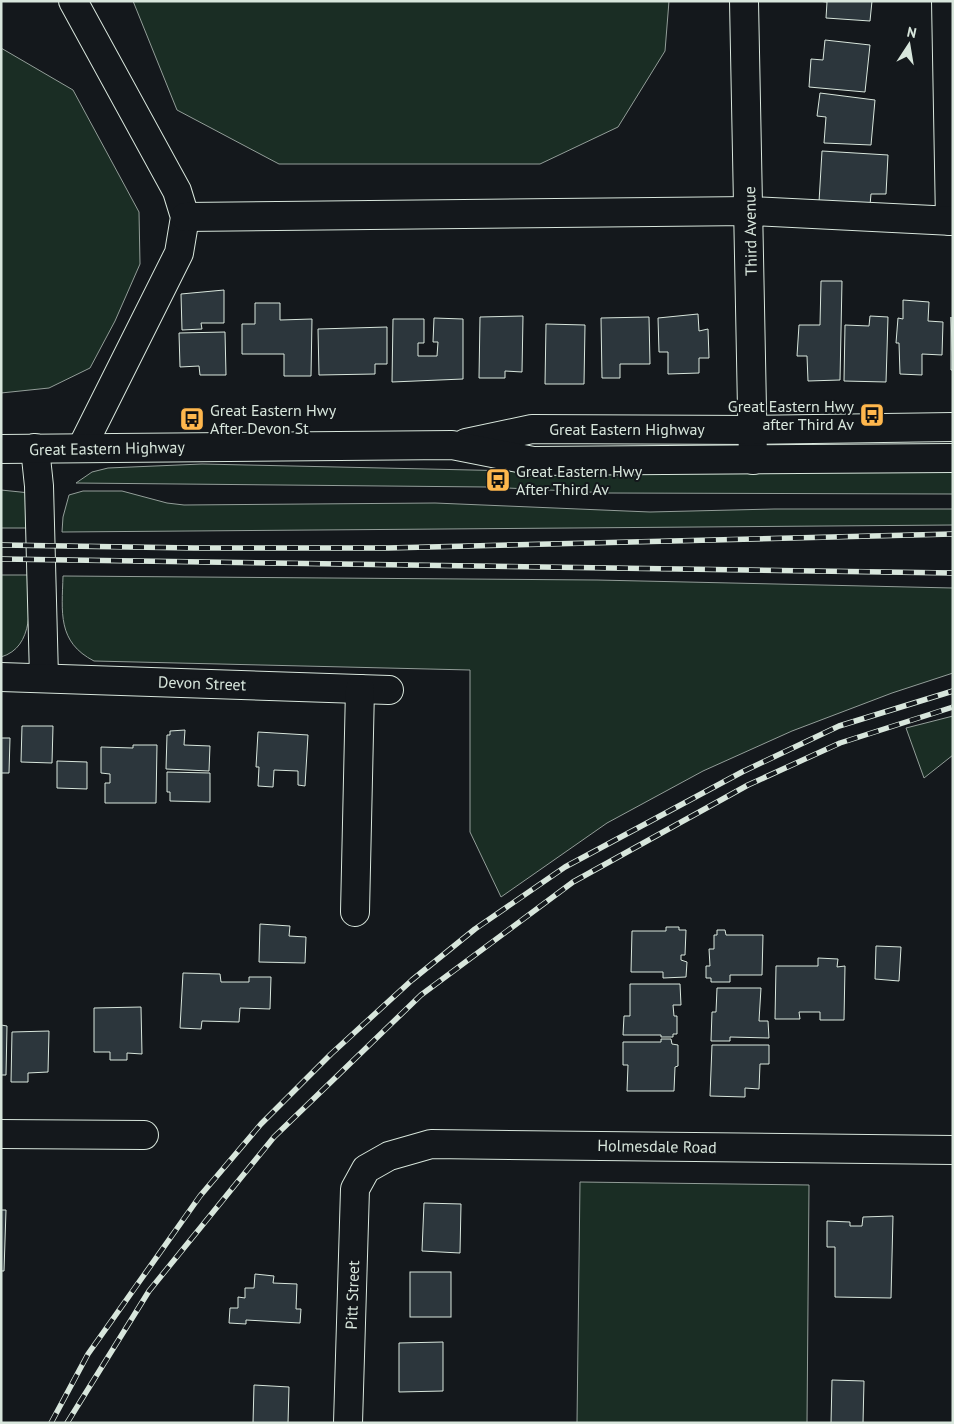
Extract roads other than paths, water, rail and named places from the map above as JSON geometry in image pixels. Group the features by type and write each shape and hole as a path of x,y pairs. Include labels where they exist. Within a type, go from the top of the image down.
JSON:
{"main road":[{"path":"73,1 177,191 185,217 179,253 82,447"},
{"name":"Third Avenue","path":"744,1 750,211 753,460"},
{"path":"185,217 750,211 951,221 946,1"},
{"name":"Great Eastern Highway","path":"1,449 452,445 532,429 753,430 953,427"},
{"name":"Great Eastern Highway","path":"452,445 533,461 953,458"},
{"path":"34,448 39,486 44,677"},
{"name":"Devon Street","path":"1,677 389,690"},
{"path":"355,912 360,689"},
{"path":"1,1134 144,1135"},
{"name":"Holmesdale Road","path":"366,1169 389,1156 431,1144 953,1150"},
{"name":"Pitt Street","path":"348,1423 355,1189 366,1169"}],"railway":[{"path":"1,545 194,548 388,548 953,534"},
{"path":"1,559 953,573"},
{"path":"51,1423 88,1354 200,1196 261,1124 331,1054 412,980 475,929 565,867 742,772 839,726 953,691"},
{"path":"67,1423 149,1291 274,1137 421,995 573,882 748,785 840,743 953,707"}],"place":[{"name":"Great Eastern Hwy after Third Av","path":"872,415"},
{"name":"Great Eastern Hwy After Devon St","path":"192,419"},
{"name":"Great Eastern Hwy After Third Av","path":"498,480"}]}
